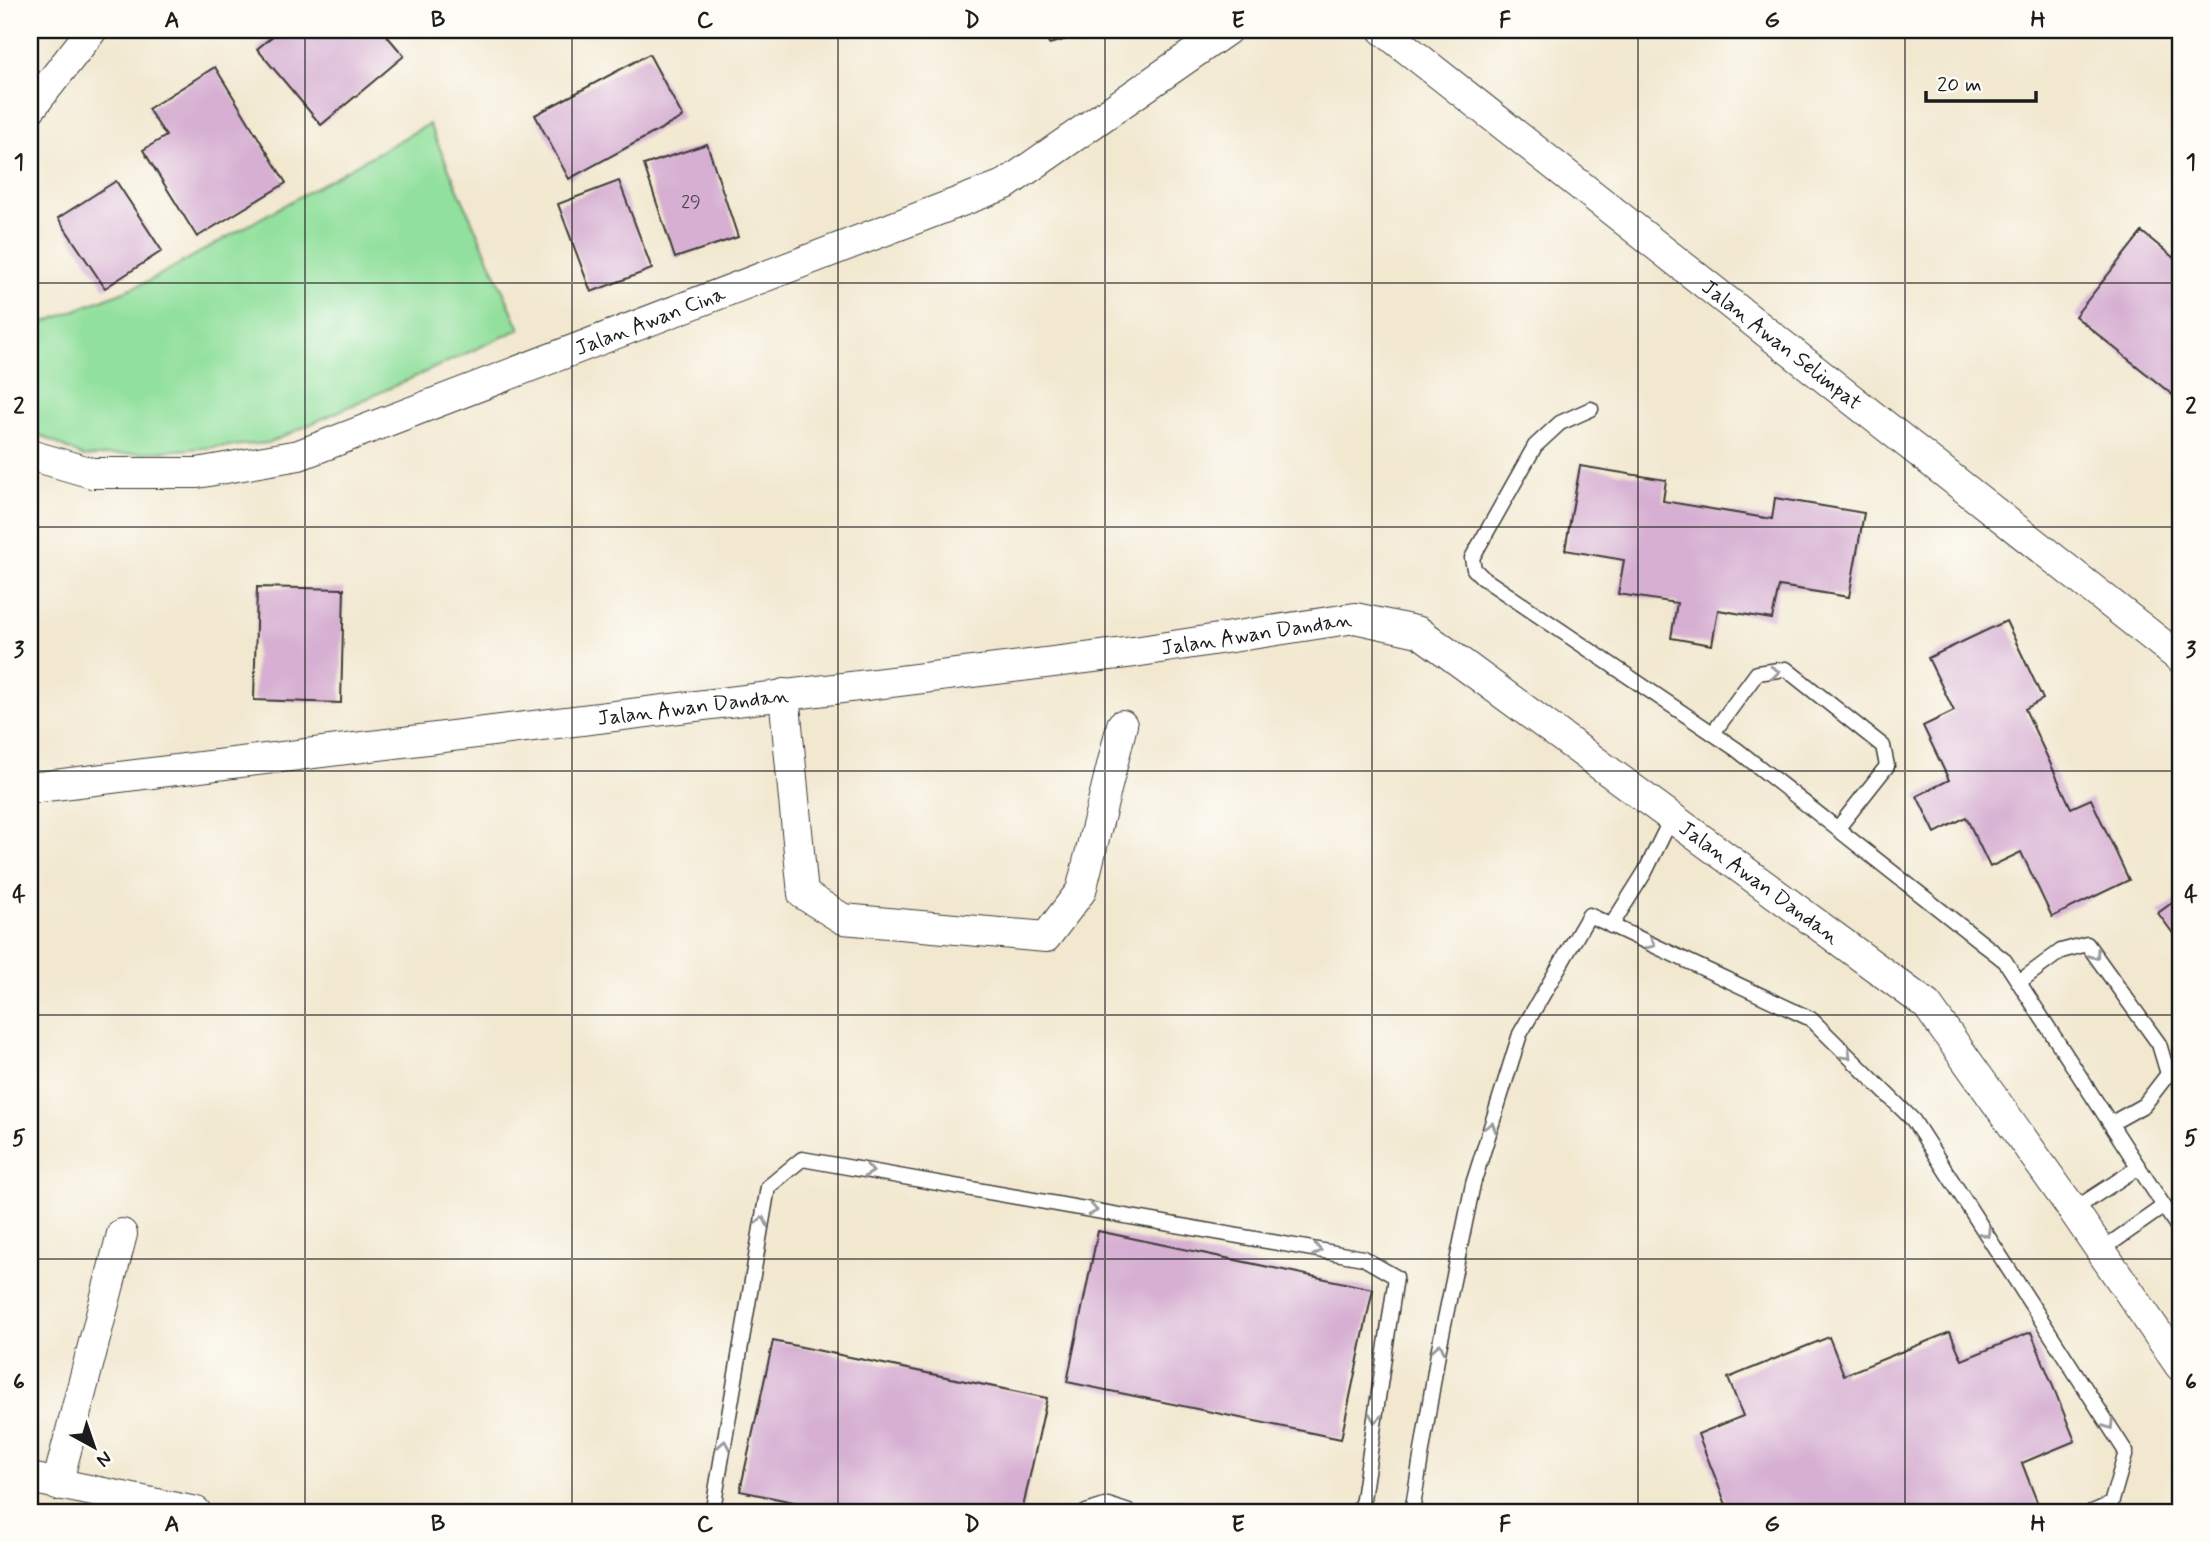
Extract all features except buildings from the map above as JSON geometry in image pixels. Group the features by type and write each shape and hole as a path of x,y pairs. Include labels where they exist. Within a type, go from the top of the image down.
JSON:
{"street":[{"path":"30,109 92,30"},
{"name":"Jalan Awan Cina","path":"30,454 92,473 197,473 299,455 1006,184 1227,30"},
{"name":"Jalan Awan Selimpat","path":"1383,30 2180,658"},
{"name":"Jalan Awan Dandan","path":"30,788 1134,652 1355,618 1419,632 1927,1005 2180,1366"},
{"path":"784,694 803,894 842,919 1046,937 1081,891 1122,725"},
{"path":"122,1234 43,1482 196,1512"}],"lane":[{"path":"1591,409 1560,423 1535,446 1472,558 1474,569 1483,578 1713,733 2005,961 2180,1231"},
{"path":"1713,733 1757,673 1786,669 1883,747 1887,766 1838,828"},
{"path":"1611,926 1644,872 1672,817"},
{"path":"1412,1512 1438,1353 1473,1184 1520,1034 1589,915 1811,1019 1913,1120 2126,1452 2111,1504 2092,1512"},
{"path":"2020,982 2061,951 2087,944 2159,1044 2168,1074 2144,1105 2112,1123"},
{"path":"717,1512 714,1503 768,1187 802,1159 1363,1258 1396,1277 1359,1512"},
{"path":"2073,1210 2139,1167"},
{"path":"2100,1251 2164,1206"},
{"path":"1086,1512 1108,1505 1129,1512"}],"green space":[{"path":"429,124 520,329 269,443 84,457 30,430 30,328 147,282"}]}
